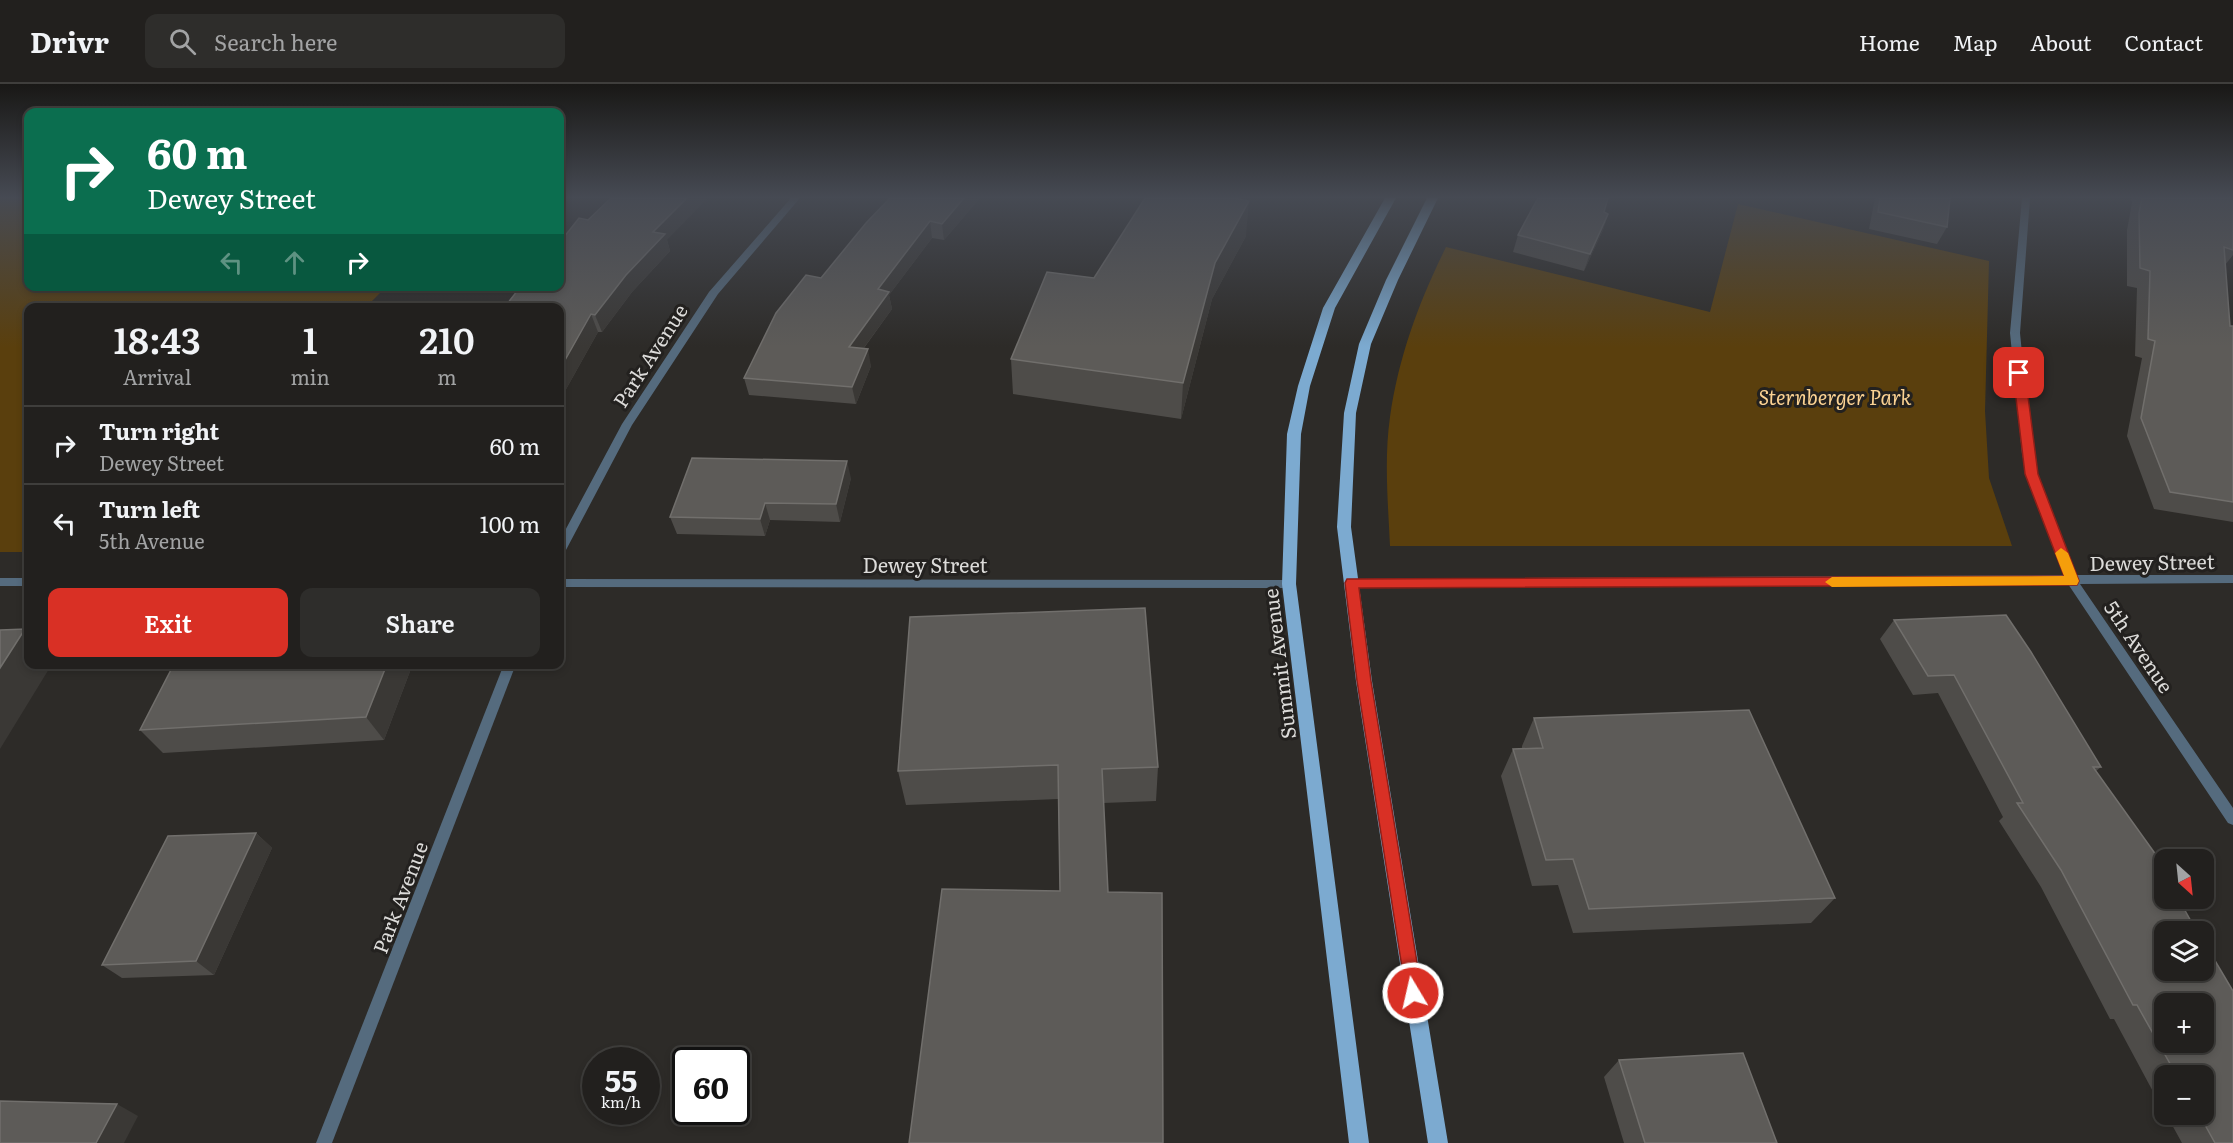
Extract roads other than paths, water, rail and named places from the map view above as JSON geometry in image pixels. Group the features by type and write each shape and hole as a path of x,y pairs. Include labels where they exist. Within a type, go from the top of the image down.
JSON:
{"main road":[{"name":"Summit Avenue","path":"1359,1143 1289,584 1294,434 1304,386 1329,308 1364,247"},
{"path":"1408,247 1365,344 1350,413 1344,527 1364,681 1438,1143"}],"street":[{"name":"Park Avenue","path":"564,542 627,424 714,292 753,247"},
{"name":"5th Avenue","path":"2022,247 2015,333 2027,454 2032,474 2072,581 2233,819"},
{"name":"Dewey Street","path":"1352,583 2233,579"},
{"path":"0,582 24,582"},
{"name":"Dewey Street","path":"564,583 1289,584"},
{"name":"Park Avenue","path":"324,1143 508,669"}],"park label":[{"name":"Sternberger Park","path":"1835,396"}]}
